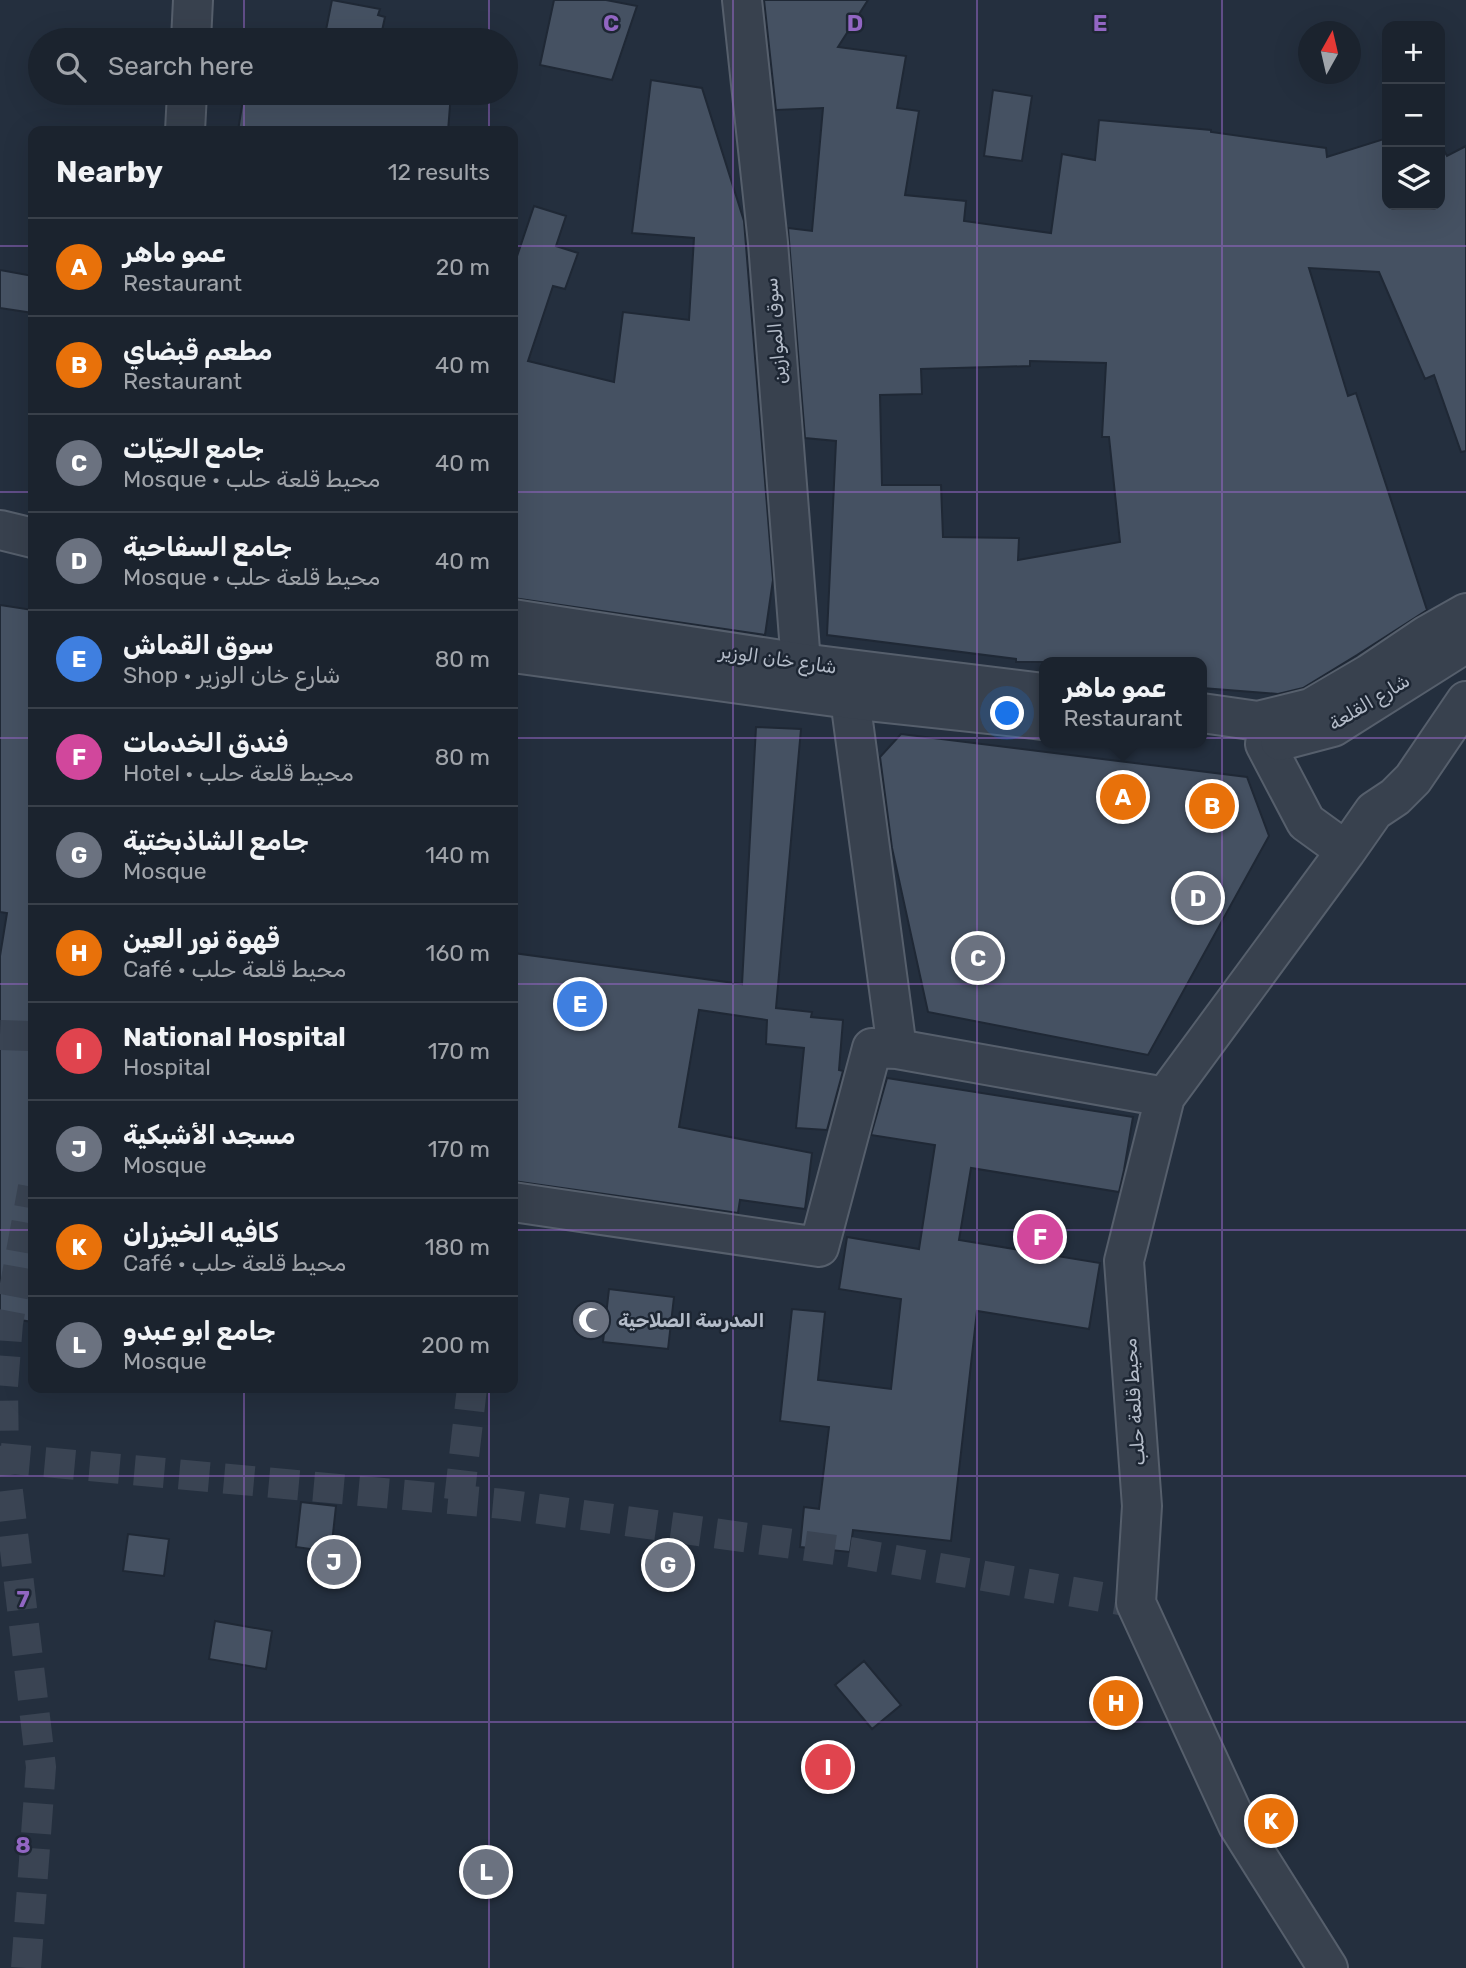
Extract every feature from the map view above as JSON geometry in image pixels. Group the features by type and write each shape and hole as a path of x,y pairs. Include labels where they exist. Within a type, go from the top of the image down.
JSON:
{"street":[{"path":"192,28 193,0"},
{"name":"سوق الموازين","path":"742,0 768,243 801,663"},
{"path":"185,126 186,105"},
{"path":"0,530 28,537"},
{"path":"1207,737 1261,733 1311,708 1466,613"},
{"name":"شارع خان الوزير","path":"518,620 801,663 1039,692"},
{"name":"شارع القلعة","path":"1261,733 1333,727 1466,643"},
{"name":"شارع خان الوزير","path":"518,654 850,699 1039,719"},
{"path":"850,699 897,1049"},
{"name":"محيط قلعة حلب","path":"1328,1968 1238,1825 1136,1603 1142,1506 1124,1261 1165,1097 1374,811 1395,797 1413,779 1466,701"},
{"path":"1207,715 1261,733 1306,822 1346,851"},
{"path":"518,1203 819,1247 872,1048 897,1049 1165,1097"}],"building":[{"path":"332,0 380,9 378,15 385,17 383,28 326,28"},
{"path":"554,0 606,0 637,6 612,80 540,65"},
{"path":"764,0 868,0 838,47 906,56 897,108 919,111 905,195 966,201 964,221 1051,233 1062,154 1095,160 1099,120 1211,130 1326,148 1327,157 1382,140 1382,210 1445,210 1445,152 1447,156 1466,146 1466,451 1461,452 1434,375 1425,379 1379,272 1309,268 1348,396 1356,393 1427,610 1303,688 1278,694 1207,688 1207,657 1039,657 1039,662 1016,662 1016,659 827,635 836,441 805,438 788,228 812,231 823,108 776,110","holes":["1030,361 1106,363 1102,437 1109,437 1120,542 1018,560 1019,538 943,537 941,485 882,485 880,395 922,394 921,369 1030,366"]},
{"path":"651,80 702,88 744,221 773,580 765,635 518,599 518,253 534,206 566,216 556,246 578,253 565,289 553,286 528,361 614,382 623,312 689,320 694,238 632,233"},
{"path":"993,90 1032,96 1022,161 984,156"},
{"path":"242,105 450,105 448,126 239,126"},
{"path":"0,270 28,275 28,312 0,308"},
{"path":"0,605 28,609 28,1321 0,1317 0,956 7,913 0,912"},
{"path":"756,727 801,729 776,1008 812,1012 811,1017 843,1020 839,1070 843,1071 827,1130 796,1128 804,1048 766,1044 767,1020 699,1010 679,1127 812,1153 805,1209 740,1200 738,1213 518,1182 518,954 742,984"},
{"path":"901,734 1247,777 1269,836 1148,1055 928,1012 892,848 880,757"},
{"path":"887,1078 1133,1117 1124,1170 1119,1192 971,1168 959,1240 1100,1263 1089,1329 977,1311 951,1541 853,1530 850,1552 800,1547 804,1507 819,1509 829,1427 780,1421 792,1309 825,1312 818,1380 891,1389 901,1299 839,1289 847,1237 919,1249 935,1145 871,1135"},
{"path":"609,1289 674,1297 668,1349 603,1342"},
{"path":"301,1502 336,1506 331,1552 296,1547"},
{"path":"128,1534 169,1539 164,1576 123,1571"},
{"path":"215,1621 272,1631 266,1669 209,1659"},
{"path":"864,1661 901,1705 872,1729 835,1685"}],"tunnel":[{"path":"0,1035 28,1036"},
{"path":"26,1968 41,1767 4,1458 3,1386 8,1323 28,1214"},
{"path":"459,1500 471,1393"},
{"path":"0,1458 504,1504 850,1552 1136,1603"}],"place":[{"name":"عمو ماهر","path":"1123,797"},
{"name":"مطعم قبضاي","path":"1212,806"},
{"name":"جامع السفاحية","path":"1198,898"},
{"name":"جامع الحيّات","path":"978,958"},
{"name":"سوق القماش","path":"580,1004"},
{"name":"فندق الخدمات","path":"1040,1237"},
{"name":"المدرسة الصلاحية","path":"591,1320"},
{"name":"مسجد الأشبكية","path":"334,1562"},
{"name":"جامع الشاذبختية","path":"668,1565"},
{"name":"قهوة نور العين","path":"1116,1703"},
{"name":"National Hospital","path":"828,1767"},
{"name":"كافيه الخيزران","path":"1271,1821"},
{"name":"جامع ابو عبدو","path":"486,1872"}]}
